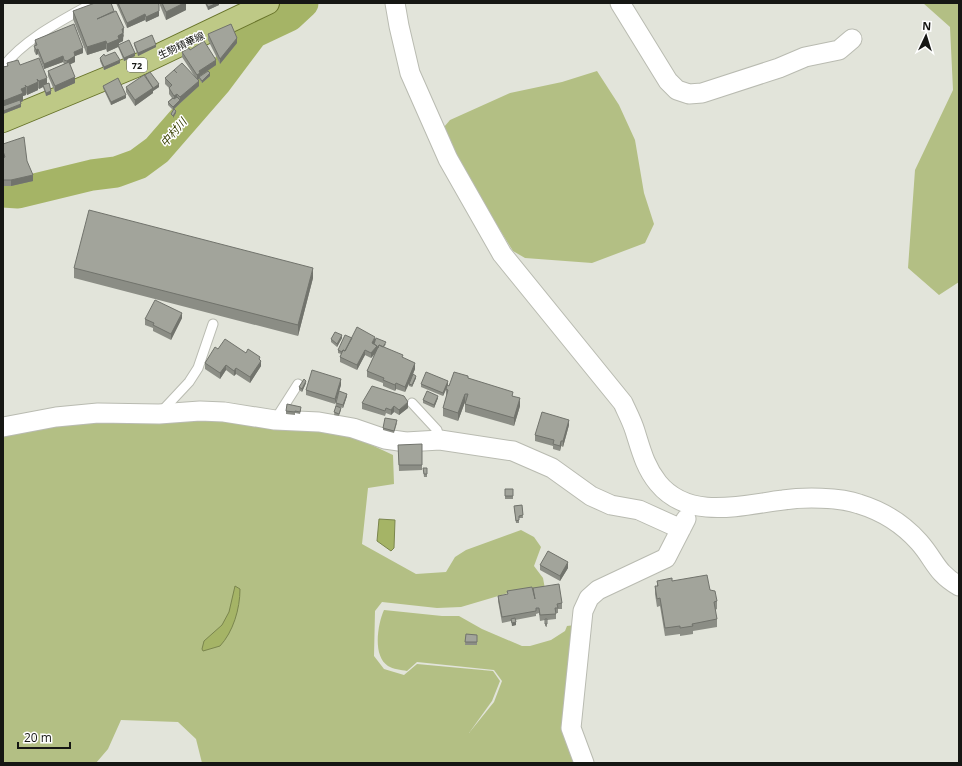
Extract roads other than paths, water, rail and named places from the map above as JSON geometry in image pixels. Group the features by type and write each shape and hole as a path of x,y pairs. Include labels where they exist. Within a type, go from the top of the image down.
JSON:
{"main road":[{"name":"生駒精華線","path":"3,121 136,66 268,3"}],"street":[{"path":"396,3 399,26 410,73 448,159 502,254 623,403 635,430 639,448 645,464 658,484 674,497 693,505 728,509 784,500 813,498 857,503 886,514 904,527 920,543 936,568 948,580 959,586"},
{"path":"620,3 668,80 677,90 689,94 702,93 779,68 804,57 839,50 852,39"},
{"path":"3,426 56,417 98,413 159,414 200,411 224,412 275,420 319,422 353,428 385,439 406,442 440,440 513,451 552,468 591,496 611,505 639,510 681,529"},
{"path":"584,763 578,751 571,728 583,611 589,598 598,590 666,558 693,505"}],"lane":[{"path":"3,67 10,58 47,29 93,3"},
{"path":"159,414 189,382 198,368 213,324"},
{"path":"275,420 298,384"},
{"path":"412,403 437,430 440,440"}],"waterway":[{"name":"中村川","path":"3,192 18,193 92,175 116,172 138,164 157,150 217,81 253,33 289,16 303,3"}]}
